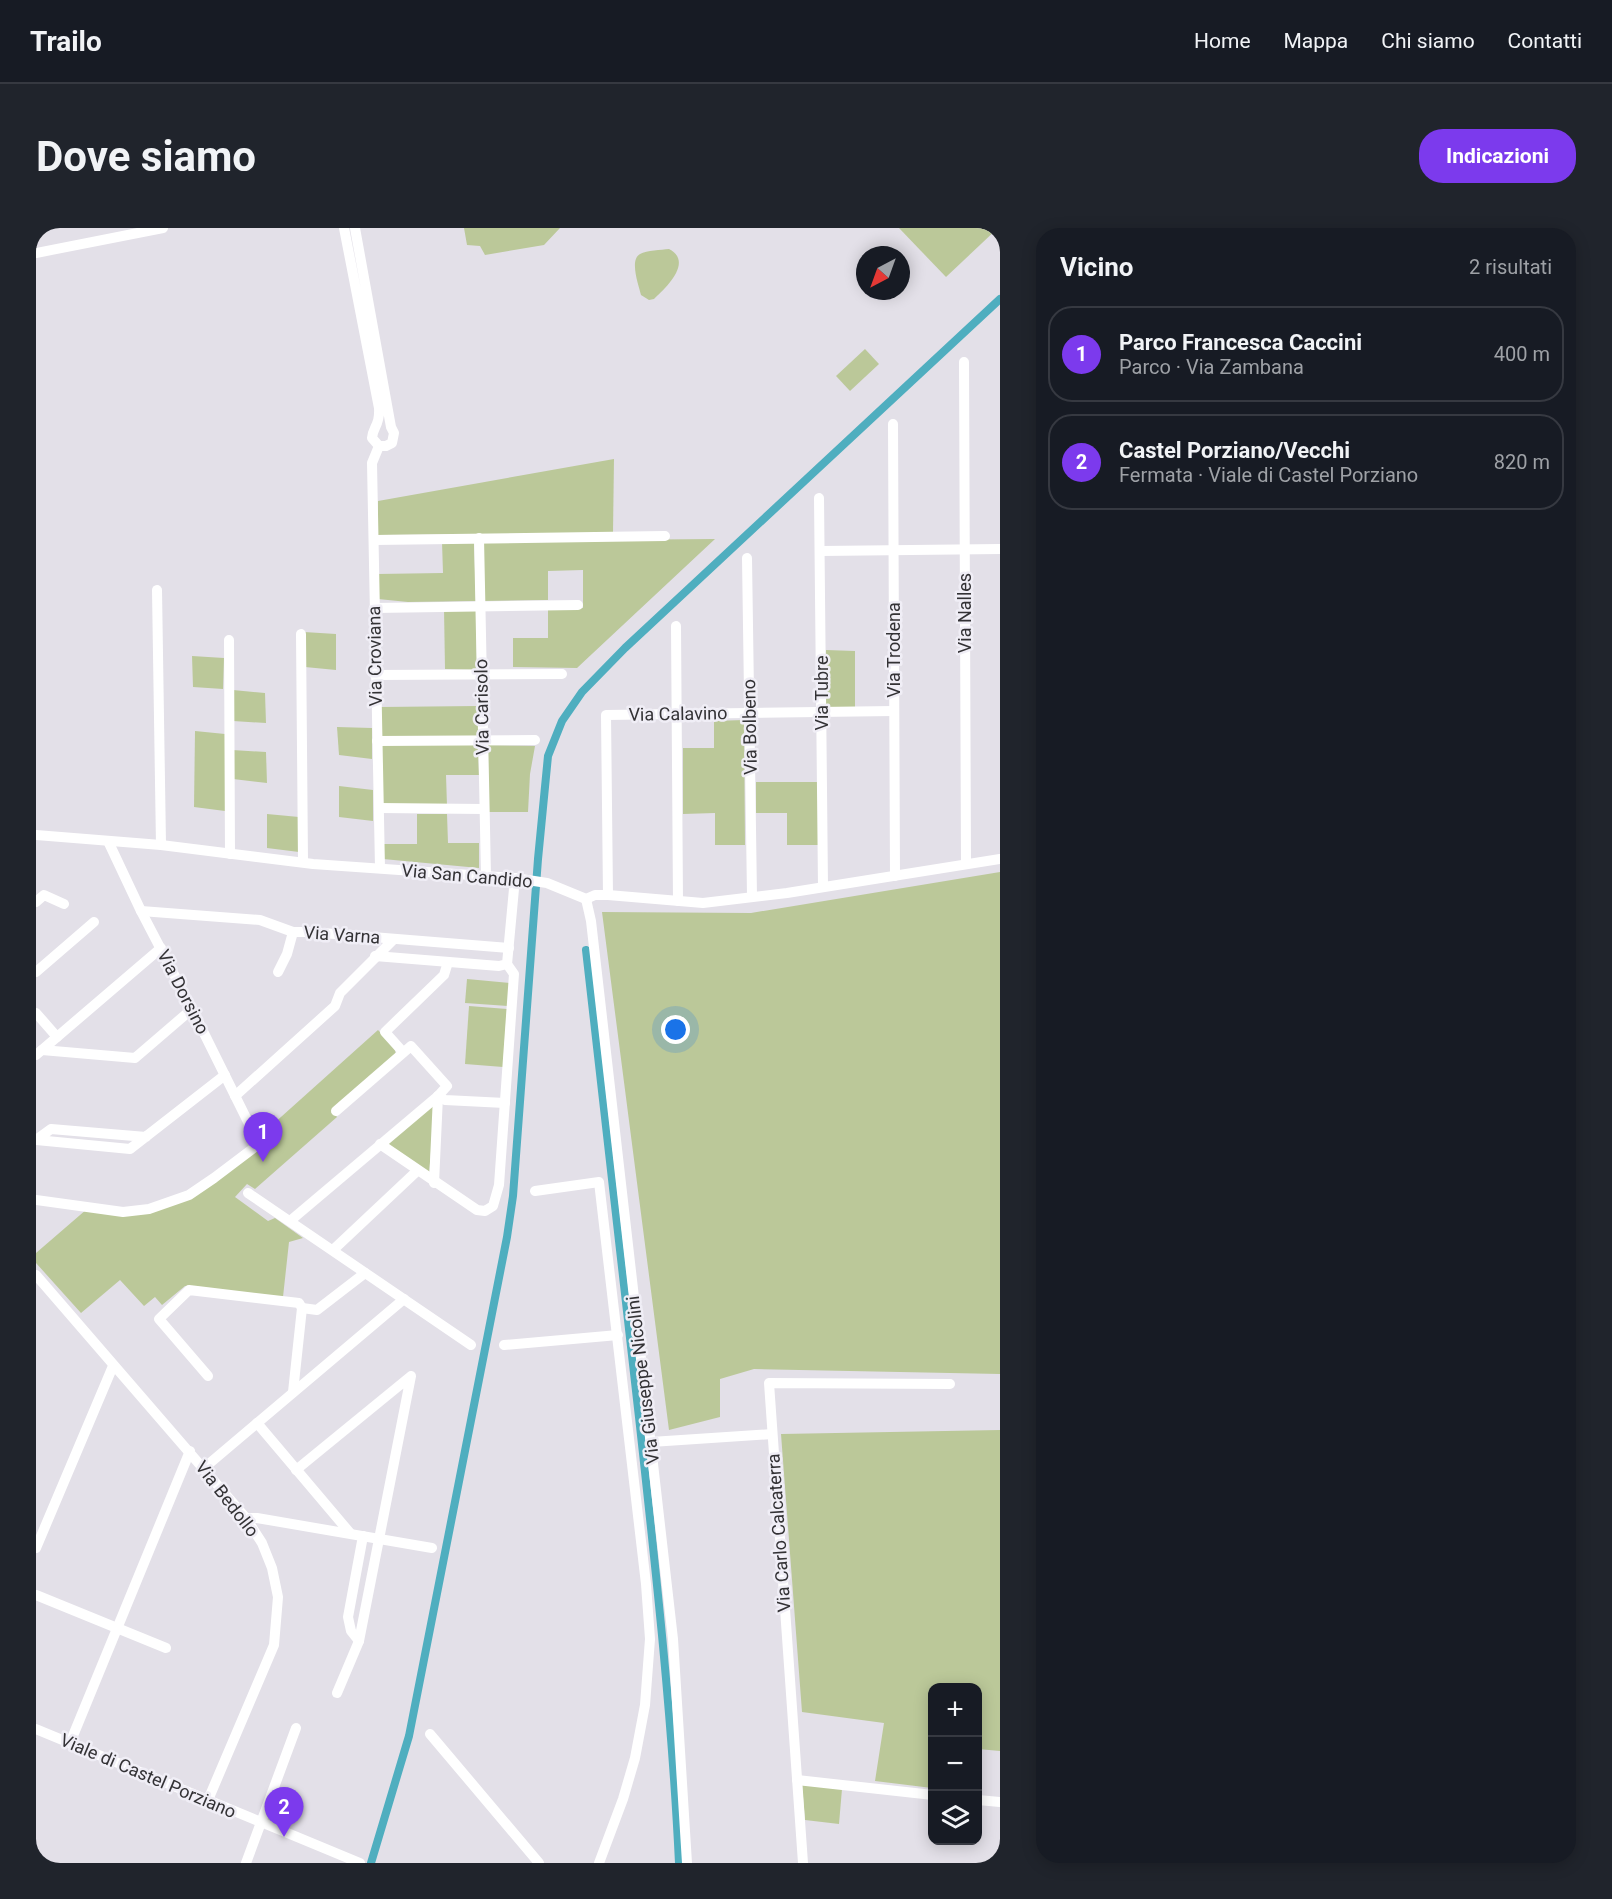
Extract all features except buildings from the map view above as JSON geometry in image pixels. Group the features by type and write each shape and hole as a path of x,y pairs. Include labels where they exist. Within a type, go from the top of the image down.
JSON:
{"street":[{"path":"36,253 163,228"},
{"path":"344,228 355,255"},
{"path":"355,228 355,255 365,312 394,437 392,443 386,446 378,446 372,434 380,418 376,367"},
{"name":"Via Nalles","path":"964,362 966,864"},
{"path":"378,426 384,424 391,427"},
{"name":"Via Trodena","path":"893,424 896,876"},
{"name":"Via Croviana","path":"378,446 372,464 380,868"},
{"name":"Via Tubre","path":"819,498 823,887"},
{"path":"374,540 665,536"},
{"name":"Via Carisolo","path":"479,538 486,876"},
{"path":"821,551 1000,549"},
{"name":"Via Bolbeno","path":"747,558 752,896"},
{"path":"157,590 161,845"},
{"path":"374,608 578,605"},
{"path":"676,626 678,901"},
{"path":"301,634 303,862"},
{"path":"229,640 230,854"},
{"path":"375,675 562,674"},
{"name":"Via Calavino","path":"608,895 606,715 894,711"},
{"path":"377,741 535,740"},
{"path":"379,808 484,809"},
{"name":"Via San Candido","path":"36,835 161,845 303,862 547,883 586,899"},
{"name":"Via Dorsino","path":"36,1200 123,1212 148,1209 189,1195 259,1144 141,911 108,840"},
{"path":"586,899 595,895 608,895 704,903 1000,859"},
{"path":"380,1144 434,1183 477,1210 488,1210 496,1200 514,974 507,964 521,880"},
{"path":"36,902 44,895 64,904"},
{"name":"Via Giuseppe Nicolini","path":"586,899 591,921 673,1639 687,1863"},
{"name":"Via Varna","path":"141,911 260,920 294,932 509,948"},
{"path":"36,972 94,921"},
{"path":"278,972 294,932"},
{"path":"235,1096 335,1006 340,993 394,939"},
{"path":"39,1053 161,948"},
{"path":"375,956 499,966 507,964"},
{"path":"403,1052 385,1032 444,975 448,962"},
{"path":"39,1053 135,1058 192,1009"},
{"path":"36,1013 57,1037"},
{"path":"290,1221 447,1086 411,1046 336,1111"},
{"path":"146,1137 51,1129 36,1140 130,1149 146,1137 225,1076"},
{"path":"438,1096 445,1100 505,1103"},
{"path":"434,1183 438,1096"},
{"path":"333,1250 417,1171"},
{"path":"535,1191 599,1182 618,1335 650,1639 645,1705 635,1758 623,1799 599,1863"},
{"path":"248,1192 471,1345"},
{"path":"302,1308 317,1310 365,1273"},
{"name":"Via Bedollo","path":"36,1277 246,1518 262,1543 272,1568 278,1597 274,1645 208,1800"},
{"path":"208,1376 159,1318 189,1290 299,1303 302,1308 293,1392"},
{"path":"204,1468 404,1299"},
{"path":"504,1346 618,1335"},
{"path":"36,1548 114,1366"},
{"path":"296,1470 411,1376 359,1641 337,1693"},
{"name":"Via Carlo Calcaterra","path":"803,1863 769,1383 950,1384"},
{"path":"257,1423 350,1533"},
{"path":"651,1442 772,1434"},
{"path":"70,1743 190,1451"},
{"path":"246,1518 432,1548"},
{"path":"359,1641 351,1631 348,1617 363,1536"},
{"path":"36,1595 166,1648"},
{"path":"246,1863 296,1728"},
{"name":"Viale di Castel Porziano","path":"36,1729 360,1863"},
{"path":"430,1734 539,1863"},
{"path":"797,1780 928,1794"},
{"path":"982,1800 1000,1802"}],"green space":[{"path":"464,228 560,228 544,245 485,255 480,246 467,245"},
{"path":"899,228 998,228 946,277"},
{"path":"669,249 676,254 679,261 678,268 664,289 654,299 649,300 641,295 635,262 640,254"},
{"path":"865,349 879,364 850,391 836,376"},
{"path":"614,459 613,533 378,535 378,501"},
{"path":"715,539 577,668 513,667 513,638 548,638 548,609 583,608 583,570 548,571 548,600 483,601 481,541"},
{"path":"474,541 476,601 408,602 378,599 377,574 443,573 442,542"},
{"path":"476,608 477,670 445,669 444,609"},
{"path":"304,632 336,634 336,670 305,667"},
{"path":"826,650 855,651 855,708 825,708"},
{"path":"192,656 224,658 223,689 193,687"},
{"path":"233,690 265,693 266,723 233,721"},
{"path":"478,706 478,738 381,738 380,707"},
{"path":"744,720 745,845 715,845 715,813 683,814 683,748 714,748 714,721"},
{"path":"337,727 372,728 372,759 339,755"},
{"path":"195,731 225,734 225,811 194,807"},
{"path":"380,745 478,745 479,775 446,775 447,806 381,805"},
{"path":"487,745 535,746 530,774 528,812 487,812"},
{"path":"232,750 266,752 267,783 233,779"},
{"path":"756,782 818,782 818,845 787,845 787,813 756,813"},
{"path":"339,786 373,790 373,821 339,817"},
{"path":"267,814 299,817 299,852 267,848"},
{"path":"417,814 447,814 448,843 479,843 479,868 383,859 383,844 417,844"},
{"path":"1000,872 1000,1374 754,1369 720,1379 720,1417 669,1430 602,912 751,913"},
{"path":"467,979 510,983 508,1006 465,1003"},
{"path":"469,1006 507,1009 503,1067 465,1064"},
{"path":"378,1030 394,1047 396,1054 333,1112 337,1117 255,1189 247,1184 235,1197 268,1221 275,1218 303,1238 289,1242 283,1297 185,1286 162,1305 155,1297 144,1306 120,1280 81,1313 36,1263 36,1253 87,1209 122,1215 213,1182 266,1141 262,1134"},
{"path":"435,1103 429,1175 387,1144"},
{"path":"1000,1430 1000,1751 982,1749 982,1683 928,1683 928,1788 875,1781 884,1723 802,1712 781,1434"},
{"path":"802,1785 842,1789 839,1824 805,1820"}],"waterway":[{"path":"371,1863 409,1736 507,1237 513,1196 538,859 548,756 562,721 582,692 625,648 1000,299"},
{"path":"586,950 658,1590 679,1863"}],"place":[{"name":"Parco Francesca Caccini","path":"263,1162"},
{"name":"Castel Porziano/Vecchi","path":"284,1837"}]}
